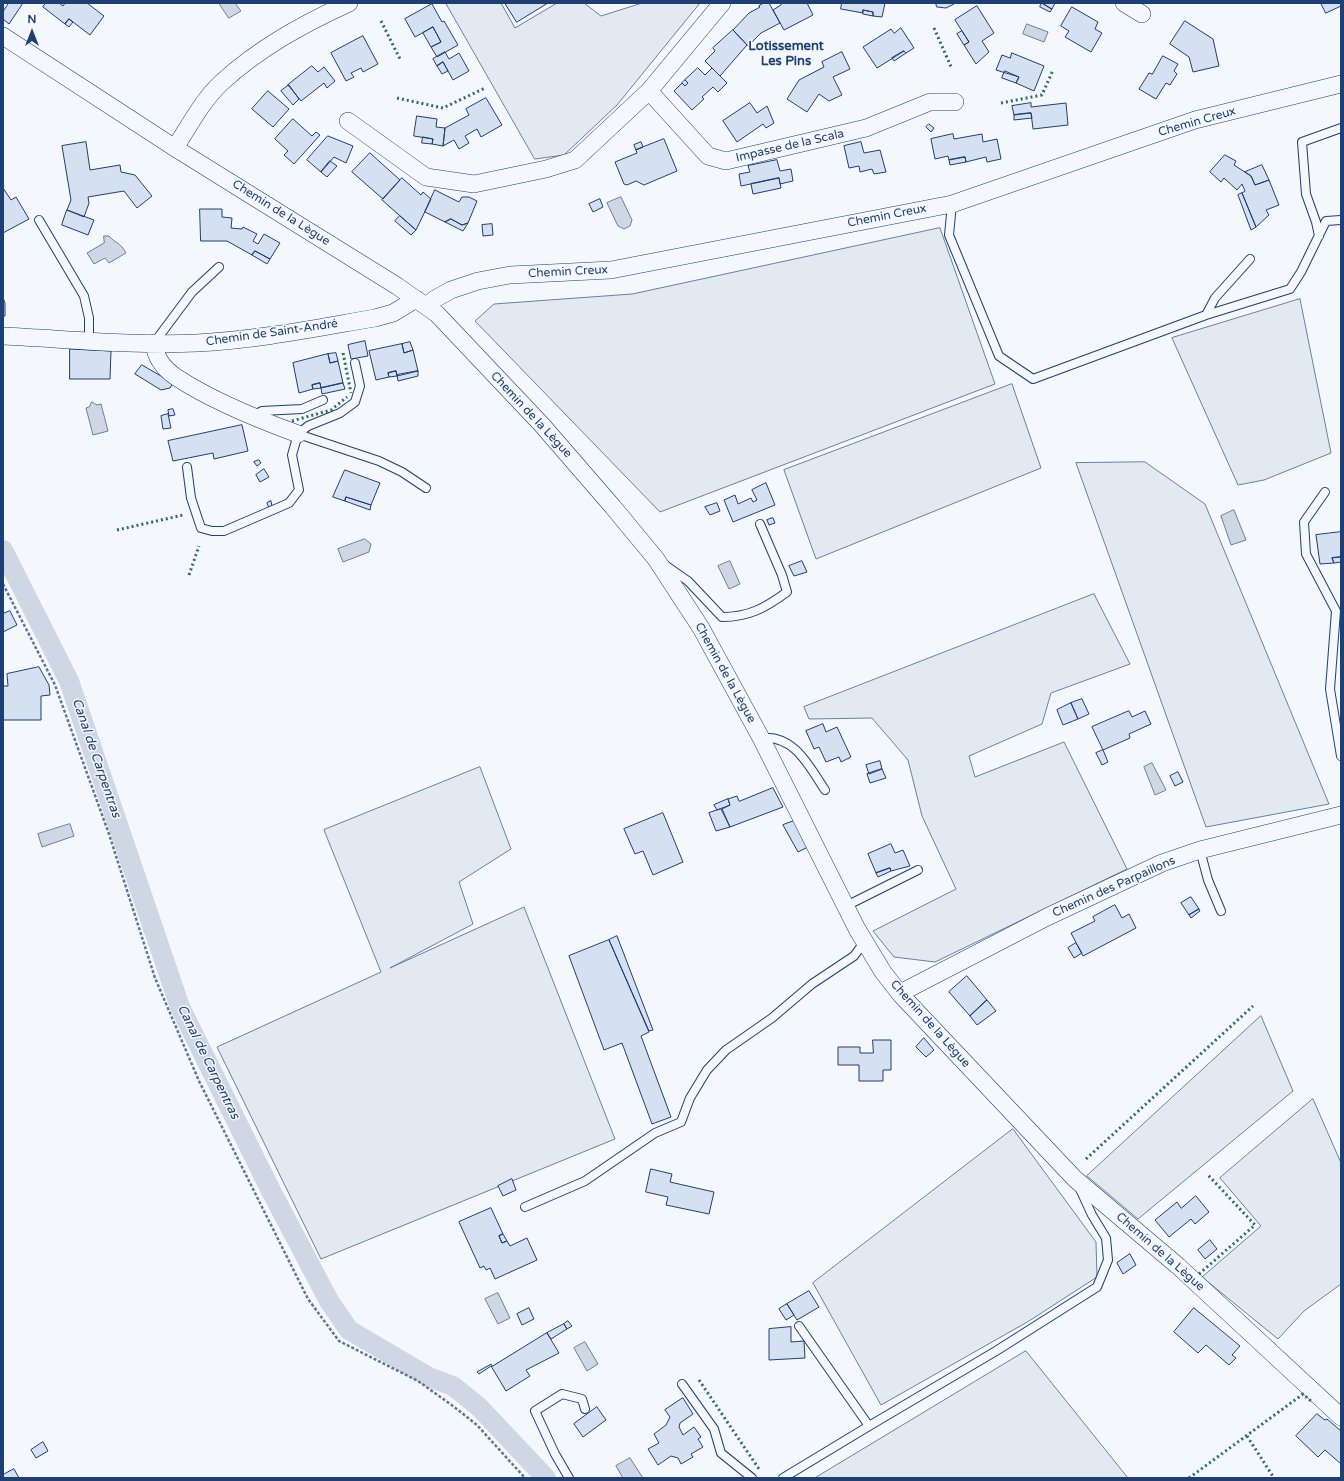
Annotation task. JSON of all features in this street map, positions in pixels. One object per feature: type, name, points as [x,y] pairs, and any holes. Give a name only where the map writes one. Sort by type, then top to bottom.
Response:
[{"type":"street","points":[[176,148],[205,102],[221,84],[242,66],[273,42],[308,22],[350,3]]},
{"type":"street","points":[[348,121],[426,177],[474,184],[546,169],[575,160],[649,91],[722,3]]},
{"type":"street","points":[[1124,3],[1142,14]]},
{"type":"street","name":"Chemin de la Lègue","points":[[3,36],[437,314],[542,425],[613,507],[656,560],[701,628],[761,738],[865,941],[883,972],[901,995],[1075,1179],[1178,1266],[1341,1417]]},
{"type":"street","name":"Chemin Creux","points":[[421,303],[450,290],[510,275],[611,270],[952,204],[1196,120],[1341,84]]},
{"type":"street","name":"Impasse de la Scala","points":[[649,91],[708,156],[726,161],[866,128],[930,102],[955,102]]},
{"type":"street","name":"Chemin de Saint-André","points":[[3,336],[154,343],[196,343],[245,339],[375,318],[421,303]]},
{"type":"street","points":[[154,343],[155,352],[161,363],[175,377],[251,416],[298,434]]},
{"type":"street","name":"Chemin des Parpaillons","points":[[901,995],[908,989],[1047,917],[1162,863],[1200,850],[1341,816]]},
{"type":"lane","points":[[1319,236],[1316,222],[1306,194],[1302,142],[1341,128]]},
{"type":"lane","points":[[952,204],[949,235],[999,356],[1033,379],[1206,315],[1290,289],[1301,272],[1326,221],[1341,220]]},
{"type":"lane","points":[[39,220],[84,296],[89,318],[89,340]]},
{"type":"lane","points":[[1206,315],[1215,298],[1250,259]]},
{"type":"lane","points":[[154,343],[192,292],[219,267]]},
{"type":"lane","points":[[187,467],[191,498],[201,528],[212,531],[224,531],[289,503],[300,490],[292,455],[298,434],[308,426],[340,413],[355,402],[360,386],[355,363]]},
{"type":"lane","points":[[251,416],[262,411],[302,409],[323,400]]},
{"type":"lane","points":[[298,434],[379,461],[402,472],[426,488]]},
{"type":"lane","points":[[1325,492],[1304,522],[1306,554],[1336,611],[1330,690],[1341,756]]},
{"type":"lane","points":[[656,560],[688,581],[722,617],[738,617],[766,608],[787,592],[782,575],[760,524]]},
{"type":"lane","points":[[761,738],[772,736],[786,741],[802,756],[825,790]]},
{"type":"lane","points":[[1200,850],[1208,880],[1222,911]]},
{"type":"lane","points":[[846,906],[918,870]]},
{"type":"lane","points":[[525,1207],[585,1181],[655,1133],[681,1122],[690,1098],[707,1070],[726,1050],[772,1018],[812,984],[854,956],[865,941]]},
{"type":"lane","points":[[782,1478],[996,1351],[1097,1287],[1108,1260],[1106,1238],[1092,1215],[1075,1179]]},
{"type":"lane","points":[[799,1326],[857,1406],[869,1426]]},
{"type":"lane","points":[[682,1384],[714,1429],[721,1453],[752,1478]]},
{"type":"lane","points":[[569,1478],[555,1454],[535,1411],[562,1394],[582,1399],[585,1409]]},
{"type":"path","points":[[3,584],[55,685],[110,834],[155,978],[199,1081],[308,1298],[339,1341],[418,1381],[453,1406],[477,1424],[525,1478]]},
{"type":"shaded area","points":[[219,3],[235,3],[241,11],[229,18]]},
{"type":"shaded area","points":[[446,3],[501,3],[515,28],[557,3],[584,3],[601,16],[642,3],[700,3],[617,105],[564,155],[535,159]]},
{"type":"shaded area","points":[[1027,24],[1048,32],[1044,42],[1023,34]]},
{"type":"shaded area","points":[[621,197],[632,220],[630,226],[624,229],[618,226],[607,203]]},
{"type":"shaded area","points":[[940,228],[995,384],[660,512],[475,321],[494,304],[632,294]]},
{"type":"shaded area","points":[[104,236],[109,236],[122,247],[126,253],[109,263],[105,258],[94,264],[87,253],[104,243]]},
{"type":"shaded area","points":[[1300,299],[1331,453],[1264,480],[1238,485],[1172,338]]},
{"type":"shaded area","points":[[1012,384],[1041,468],[816,559],[784,470]]},
{"type":"shaded area","points":[[92,402],[97,405],[101,404],[108,431],[93,435],[86,408],[89,407]]},
{"type":"shaded area","points":[[1145,462],[1205,504],[1329,804],[1206,827],[1076,463]]},
{"type":"shaded area","points":[[1234,510],[1246,540],[1231,545],[1221,516]]},
{"type":"shaded area","points":[[365,539],[371,544],[369,552],[343,562],[338,549]]},
{"type":"shaded area","points":[[730,561],[740,584],[729,589],[718,566]]},
{"type":"shaded area","points":[[1094,594],[1130,664],[1051,693],[1042,724],[969,756],[975,777],[1064,742],[1127,869],[935,962],[894,957],[873,931],[956,889],[922,816],[908,760],[872,718],[809,719],[804,707]]},
{"type":"shaded area","points":[[1152,763],[1166,790],[1155,795],[1144,767]]},
{"type":"shaded area","points":[[480,767],[511,849],[459,882],[473,924],[390,968],[524,907],[615,1139],[321,1259],[217,1047],[381,972],[324,830]]},
{"type":"shaded area","points":[[70,824],[74,836],[42,847],[38,834]]},
{"type":"shaded area","points":[[1261,1016],[1293,1091],[1138,1219],[1087,1176]]},
{"type":"shaded area","points":[[1313,1099],[1341,1163],[1341,1284],[1304,1311],[1278,1339],[1202,1277],[1261,1226],[1220,1178]]},
{"type":"shaded area","points":[[1013,1129],[1096,1242],[1097,1277],[1029,1321],[881,1405],[813,1283]]},
{"type":"shaded area","points":[[498,1293],[510,1318],[498,1324],[485,1299]]},
{"type":"shaded area","points":[[585,1342],[598,1364],[587,1371],[574,1348]]},
{"type":"shaded area","points":[[1026,1351],[1128,1478],[815,1478]]},
{"type":"shaded area","points":[[630,1458],[643,1478],[623,1478],[616,1466]]},
{"type":"building","points":[[9,3],[23,3],[9,24],[3,19],[3,12]]},
{"type":"building","points":[[46,3],[59,3],[63,6],[65,3],[87,3],[104,16],[90,35],[69,19],[65,24],[43,7]]},
{"type":"building","points":[[505,3],[548,3],[517,22]]},
{"type":"building","points":[[764,3],[769,3],[780,23],[761,33],[748,46],[733,30],[749,13]]},
{"type":"building","points":[[780,3],[807,3],[813,15],[784,30],[773,10],[781,5]]},
{"type":"building","points":[[842,3],[885,3],[882,17],[873,16],[873,12],[863,10],[863,13],[841,9]]},
{"type":"building","points":[[936,3],[954,4],[946,8],[937,7]]},
{"type":"building","points":[[1042,3],[1055,3],[1052,9]]},
{"type":"building","points":[[1042,3],[1052,9],[1050,12],[1040,7]]},
{"type":"building","points":[[1321,3],[1341,3],[1341,6],[1326,13]]},
{"type":"building","points":[[432,4],[458,45],[437,57],[431,47],[441,42],[433,27],[415,37],[405,19]]},
{"type":"building","points":[[977,6],[994,33],[982,41],[989,52],[976,64],[964,45],[969,42],[955,20]]},
{"type":"building","points":[[1072,7],[1098,22],[1095,29],[1102,33],[1091,52],[1065,37],[1069,31],[1061,26]]},
{"type":"building","points":[[863,10],[873,12],[873,16],[863,14]]},
{"type":"building","points":[[69,19],[73,22],[69,27],[65,24]]},
{"type":"building","points":[[1185,21],[1213,39],[1219,66],[1193,72],[1189,57],[1170,44]]},
{"type":"building","points":[[433,27],[441,42],[431,47],[423,33]]},
{"type":"building","points":[[901,28],[914,48],[906,53],[904,51],[877,68],[863,47],[891,29],[894,33]]},
{"type":"building","points":[[733,30],[747,45],[720,76],[705,61],[715,51],[713,48]]},
{"type":"building","points":[[962,31],[969,42],[964,45],[957,34]]},
{"type":"building","points":[[363,36],[378,64],[363,72],[361,68],[351,73],[354,77],[346,81],[331,53]]},
{"type":"building","points":[[904,51],[906,53],[894,61],[892,58]]},
{"type":"building","points":[[445,52],[449,59],[459,53],[469,71],[453,80],[443,62],[437,66],[433,59]]},
{"type":"building","points":[[842,52],[850,69],[833,77],[842,95],[829,101],[819,94],[807,112],[787,99],[799,80],[824,67],[822,62]]},
{"type":"building","points":[[1012,53],[1044,66],[1034,91],[1016,83],[1019,77],[996,70],[1002,55],[1010,58]]},
{"type":"building","points":[[1163,56],[1178,64],[1174,71],[1177,74],[1170,85],[1166,83],[1156,99],[1139,89],[1149,73],[1152,74]]},
{"type":"building","points":[[443,62],[448,71],[442,74],[437,66]]},
{"type":"building","points":[[312,66],[318,72],[324,67],[335,81],[327,88],[324,83],[301,101],[288,85]]},
{"type":"building","points":[[698,68],[705,75],[712,68],[727,83],[718,92],[713,87],[702,97],[704,99],[692,110],[674,91],[682,83],[685,86],[688,83],[685,80]]},
{"type":"building","points":[[1005,71],[1019,77],[1016,83],[1002,78]]},
{"type":"building","points":[[685,80],[688,83],[685,86],[682,83]]},
{"type":"building","points":[[289,85],[299,99],[293,105],[281,91]]},
{"type":"building","points":[[268,91],[289,109],[273,127],[252,109]]},
{"type":"building","points":[[486,98],[502,125],[481,137],[477,129],[465,136],[469,143],[459,149],[454,140],[443,146],[445,128],[469,115],[466,109]]},
{"type":"building","points":[[750,103],[757,113],[767,106],[774,123],[766,128],[763,124],[737,142],[723,121]]},
{"type":"building","points":[[1031,103],[1031,107],[1066,103],[1068,125],[1033,129],[1031,113],[1014,115],[1012,106]]},
{"type":"building","points":[[1031,113],[1032,118],[1014,120],[1014,115]]},
{"type":"building","points":[[417,116],[437,119],[436,127],[445,128],[443,146],[432,144],[433,139],[414,136]]},
{"type":"building","points":[[293,119],[312,136],[316,132],[320,135],[294,164],[284,155],[288,151],[275,139]]},
{"type":"building","points":[[929,124],[934,128],[931,132],[926,127]]},
{"type":"building","points":[[953,134],[954,139],[982,134],[983,142],[997,139],[1001,159],[987,162],[986,157],[966,162],[965,157],[949,160],[948,156],[935,159],[931,139]]},
{"type":"building","points":[[328,136],[353,146],[346,163],[334,157],[321,172],[307,160]]},
{"type":"building","points":[[423,137],[433,139],[432,144],[422,143]]},
{"type":"building","points":[[664,139],[677,171],[644,185],[636,181],[627,185],[624,184],[615,162],[637,153],[636,150]]},
{"type":"building","points":[[86,142],[90,170],[120,165],[121,172],[135,175],[152,196],[137,208],[124,191],[88,197],[89,203],[84,217],[67,210],[71,200],[62,146]]},
{"type":"building","points":[[641,142],[643,147],[636,150],[634,145]]},
{"type":"building","points":[[861,142],[864,153],[880,150],[886,172],[874,174],[872,169],[860,172],[859,166],[849,168],[844,146]]},
{"type":"building","points":[[370,153],[400,180],[383,199],[352,172]]},
{"type":"building","points":[[1225,155],[1236,161],[1234,165],[1251,176],[1255,185],[1269,180],[1279,205],[1266,210],[1269,215],[1256,227],[1242,193],[1245,191],[1242,184],[1237,190],[1224,178],[1221,182],[1210,172]]},
{"type":"building","points":[[965,157],[966,162],[950,165],[949,160]]},
{"type":"building","points":[[777,160],[780,171],[791,169],[793,181],[780,184],[779,178],[741,186],[739,174],[750,172],[748,166]]},
{"type":"building","points":[[330,161],[337,166],[327,177],[321,172]]},
{"type":"building","points":[[1262,165],[1269,180],[1255,185],[1251,176],[1245,172]]},
{"type":"building","points":[[402,178],[421,195],[423,192],[431,199],[416,230],[382,200]]},
{"type":"building","points":[[779,178],[781,188],[753,194],[751,184]]},
{"type":"building","points":[[3,188],[11,200],[16,197],[29,219],[3,233]]},
{"type":"building","points":[[435,190],[459,202],[462,197],[469,197],[477,201],[468,223],[462,225],[451,219],[445,222],[425,212]]},
{"type":"building","points":[[1242,193],[1256,227],[1251,230],[1238,195]]},
{"type":"building","points":[[600,199],[603,207],[593,212],[589,204]]},
{"type":"building","points":[[200,209],[222,209],[222,217],[232,218],[231,228],[242,229],[243,227],[257,234],[253,241],[258,244],[264,234],[280,243],[270,259],[255,251],[252,255],[227,241],[201,241]]},
{"type":"building","points":[[67,210],[94,220],[88,235],[62,225]]},
{"type":"building","points":[[400,216],[416,230],[411,235],[395,221]]},
{"type":"building","points":[[451,219],[462,225],[468,223],[463,231],[445,222]]},
{"type":"building","points":[[492,224],[493,235],[483,236],[482,225]]},
{"type":"building","points":[[255,251],[270,259],[267,264],[252,255]]},
{"type":"building","points":[[3,298],[5,303],[5,316],[3,316]]},
{"type":"building","points":[[365,341],[368,356],[351,359],[348,345]]},
{"type":"building","points":[[410,342],[413,350],[404,353],[402,344]]},
{"type":"building","points":[[402,344],[404,353],[413,350],[418,371],[397,376],[396,371],[388,373],[389,377],[376,380],[369,351]]},
{"type":"building","points":[[70,349],[111,351],[110,379],[70,379]]},
{"type":"building","points":[[336,353],[338,361],[330,363],[328,354]]},
{"type":"building","points":[[328,354],[330,363],[338,361],[343,383],[321,388],[320,383],[312,385],[313,389],[299,393],[293,363]]},
{"type":"building","points":[[142,365],[173,383],[170,388],[161,390],[135,374]]},
{"type":"building","points":[[396,371],[397,376],[389,377],[388,373]]},
{"type":"building","points":[[418,371],[418,376],[398,381],[397,375]]},
{"type":"building","points":[[320,383],[321,388],[313,389],[312,385]]},
{"type":"building","points":[[343,383],[345,389],[322,394],[321,388]]},
{"type":"building","points":[[173,409],[175,415],[169,416],[168,410]]},
{"type":"building","points":[[168,414],[171,428],[163,429],[161,416]]},
{"type":"building","points":[[242,425],[248,451],[214,459],[213,453],[173,461],[168,441]]},
{"type":"building","points":[[259,460],[261,463],[257,466],[254,462]]},
{"type":"building","points":[[264,469],[269,477],[260,482],[256,475]]},
{"type":"building","points":[[345,470],[380,483],[371,505],[346,497],[345,501],[333,497]]},
{"type":"building","points":[[766,483],[775,505],[733,522],[724,500],[735,495],[738,504],[751,498],[753,502],[757,500],[752,490]]},
{"type":"building","points":[[346,497],[371,505],[370,510],[345,501]]},
{"type":"building","points":[[271,501],[272,506],[269,508],[267,503]]},
{"type":"building","points":[[717,503],[720,511],[710,515],[705,507]]},
{"type":"building","points":[[773,518],[775,523],[769,525],[767,520]]},
{"type":"building","points":[[1341,532],[1341,557],[1332,558],[1334,563],[1320,564],[1316,535]]},
{"type":"building","points":[[1341,557],[1341,562],[1334,563],[1332,558]]},
{"type":"building","points":[[802,561],[807,572],[794,576],[789,566]]},
{"type":"building","points":[[10,611],[17,625],[3,632],[3,614]]},
{"type":"building","points":[[39,667],[49,685],[50,695],[41,696],[41,720],[3,720],[3,686],[8,686],[7,674]]},
{"type":"building","points":[[1082,699],[1089,714],[1078,719],[1071,703]]},
{"type":"building","points":[[1071,703],[1078,719],[1063,725],[1057,710]]},
{"type":"building","points":[[1129,711],[1132,717],[1145,711],[1151,724],[1129,734],[1130,738],[1103,750],[1092,727]]},
{"type":"building","points":[[823,724],[826,732],[837,727],[851,757],[841,762],[839,757],[826,762],[819,747],[814,749],[806,731]]},
{"type":"building","points":[[1103,750],[1108,762],[1102,765],[1096,753]]},
{"type":"building","points":[[880,761],[882,769],[869,774],[866,765]]},
{"type":"building","points":[[882,769],[886,778],[870,783],[867,774]]},
{"type":"building","points":[[1178,772],[1183,782],[1175,786],[1170,776]]},
{"type":"building","points":[[773,788],[783,807],[730,827],[722,809],[730,805],[728,799],[737,796],[739,801]]},
{"type":"building","points":[[728,799],[730,805],[717,810],[714,805]]},
{"type":"building","points":[[721,809],[730,827],[716,831],[709,813]]},
{"type":"building","points":[[663,813],[683,862],[653,875],[643,851],[635,854],[624,829]]},
{"type":"building","points":[[794,821],[808,847],[798,852],[783,825]]},
{"type":"building","points":[[891,844],[895,853],[903,850],[910,866],[891,871],[890,868],[876,873],[868,854]]},
{"type":"building","points":[[890,868],[891,871],[878,877],[876,873]]},
{"type":"building","points":[[1191,897],[1199,909],[1189,915],[1181,903]]},
{"type":"building","points":[[1115,905],[1122,918],[1129,914],[1136,928],[1083,956],[1071,933],[1095,921],[1093,917]]},
{"type":"building","points":[[1199,909],[1200,911],[1191,918],[1189,915]]},
{"type":"building","points":[[617,936],[653,1030],[649,1031],[609,940]]},
{"type":"building","points":[[609,940],[649,1032],[641,1036],[671,1117],[652,1124],[622,1043],[604,1050],[569,956]]},
{"type":"building","points":[[1076,943],[1082,953],[1074,958],[1068,948]]},
{"type":"building","points":[[967,976],[987,1000],[970,1016],[949,992]]},
{"type":"building","points":[[987,1000],[996,1011],[977,1025],[970,1016]]},
{"type":"building","points":[[924,1038],[934,1050],[926,1057],[916,1047]]},
{"type":"building","points":[[873,1040],[891,1040],[891,1070],[883,1070],[883,1081],[859,1081],[859,1065],[838,1065],[838,1047],[860,1047],[860,1053],[873,1053]]},
{"type":"building","points":[[651,1169],[672,1174],[670,1182],[714,1192],[709,1214],[666,1205],[668,1197],[646,1192]]},
{"type":"building","points":[[512,1179],[516,1190],[503,1196],[498,1186]]},
{"type":"building","points":[[1196,1196],[1209,1212],[1195,1224],[1191,1219],[1169,1237],[1155,1220],[1177,1202],[1181,1208]]},
{"type":"building","points":[[491,1208],[503,1234],[499,1236],[502,1243],[507,1241],[510,1246],[527,1238],[537,1260],[495,1279],[490,1268],[486,1270],[484,1266],[480,1268],[459,1222]]},
{"type":"building","points":[[503,1234],[507,1241],[502,1243],[499,1236]]},
{"type":"building","points":[[1210,1240],[1217,1249],[1205,1259],[1198,1250]]},
{"type":"building","points":[[1130,1254],[1136,1265],[1123,1274],[1117,1263]]},
{"type":"building","points":[[809,1291],[819,1307],[797,1320],[787,1304]]},
{"type":"building","points":[[787,1304],[794,1315],[786,1320],[779,1309]]},
{"type":"building","points":[[529,1308],[534,1319],[522,1325],[517,1314]]},
{"type":"building","points":[[1194,1308],[1240,1346],[1232,1355],[1236,1358],[1229,1365],[1206,1345],[1198,1353],[1174,1332]]},
{"type":"building","points":[[568,1321],[572,1326],[567,1329],[564,1324]]},
{"type":"building","points":[[564,1324],[567,1329],[551,1339],[547,1333]]},
{"type":"building","points":[[791,1327],[791,1342],[804,1341],[805,1358],[769,1360],[769,1329]]},
{"type":"building","points":[[547,1333],[559,1353],[526,1370],[530,1376],[506,1391],[491,1366],[479,1374],[477,1372],[491,1364],[492,1366]]},
{"type":"building","points":[[683,1398],[693,1414],[680,1423],[679,1427],[683,1435],[694,1427],[701,1437],[698,1439],[703,1447],[691,1454],[693,1457],[681,1464],[678,1458],[671,1456],[658,1465],[648,1449],[659,1443],[654,1434],[666,1425],[670,1417],[665,1410]]},
{"type":"building","points":[[597,1407],[606,1420],[583,1437],[574,1424]]},
{"type":"building","points":[[1317,1414],[1325,1420],[1327,1419],[1341,1431],[1341,1464],[1325,1450],[1318,1457],[1296,1436]]},
{"type":"building","points":[[43,1442],[48,1451],[36,1458],[31,1450]]},
{"type":"building","points":[[14,1469],[19,1478],[3,1478],[3,1475]]},
{"type":"waterway","name":"Canal de Carpentras","points":[[3,550],[69,681],[180,1007],[269,1187],[329,1301],[349,1330],[429,1377],[453,1386],[479,1407],[546,1478]]},
{"type":"hedge","points":[[381,21],[400,59]]},
{"type":"hedge","points":[[934,28],[952,69]]},
{"type":"hedge","points":[[1001,103],[1042,95],[1053,70]]},
{"type":"hedge","points":[[397,98],[443,108],[485,88]]},
{"type":"hedge","points":[[343,353],[351,393]]},
{"type":"hedge","points":[[292,421],[331,410],[347,397]]},
{"type":"hedge","points":[[117,530],[183,515]]},
{"type":"hedge","points":[[189,575],[199,546]]},
{"type":"hedge","points":[[1086,1159],[1253,1006]]},
{"type":"hedge","points":[[1199,1274],[1255,1225],[1208,1175]]},
{"type":"hedge","points":[[699,1380],[759,1469]]},
{"type":"hedge","points":[[1189,1478],[1303,1394],[1312,1402]]},
{"type":"hedge","points":[[1247,1436],[1274,1478]]},
{"type":"district","name":"Lotissement Les Pins","points":[[786,54]]}]
